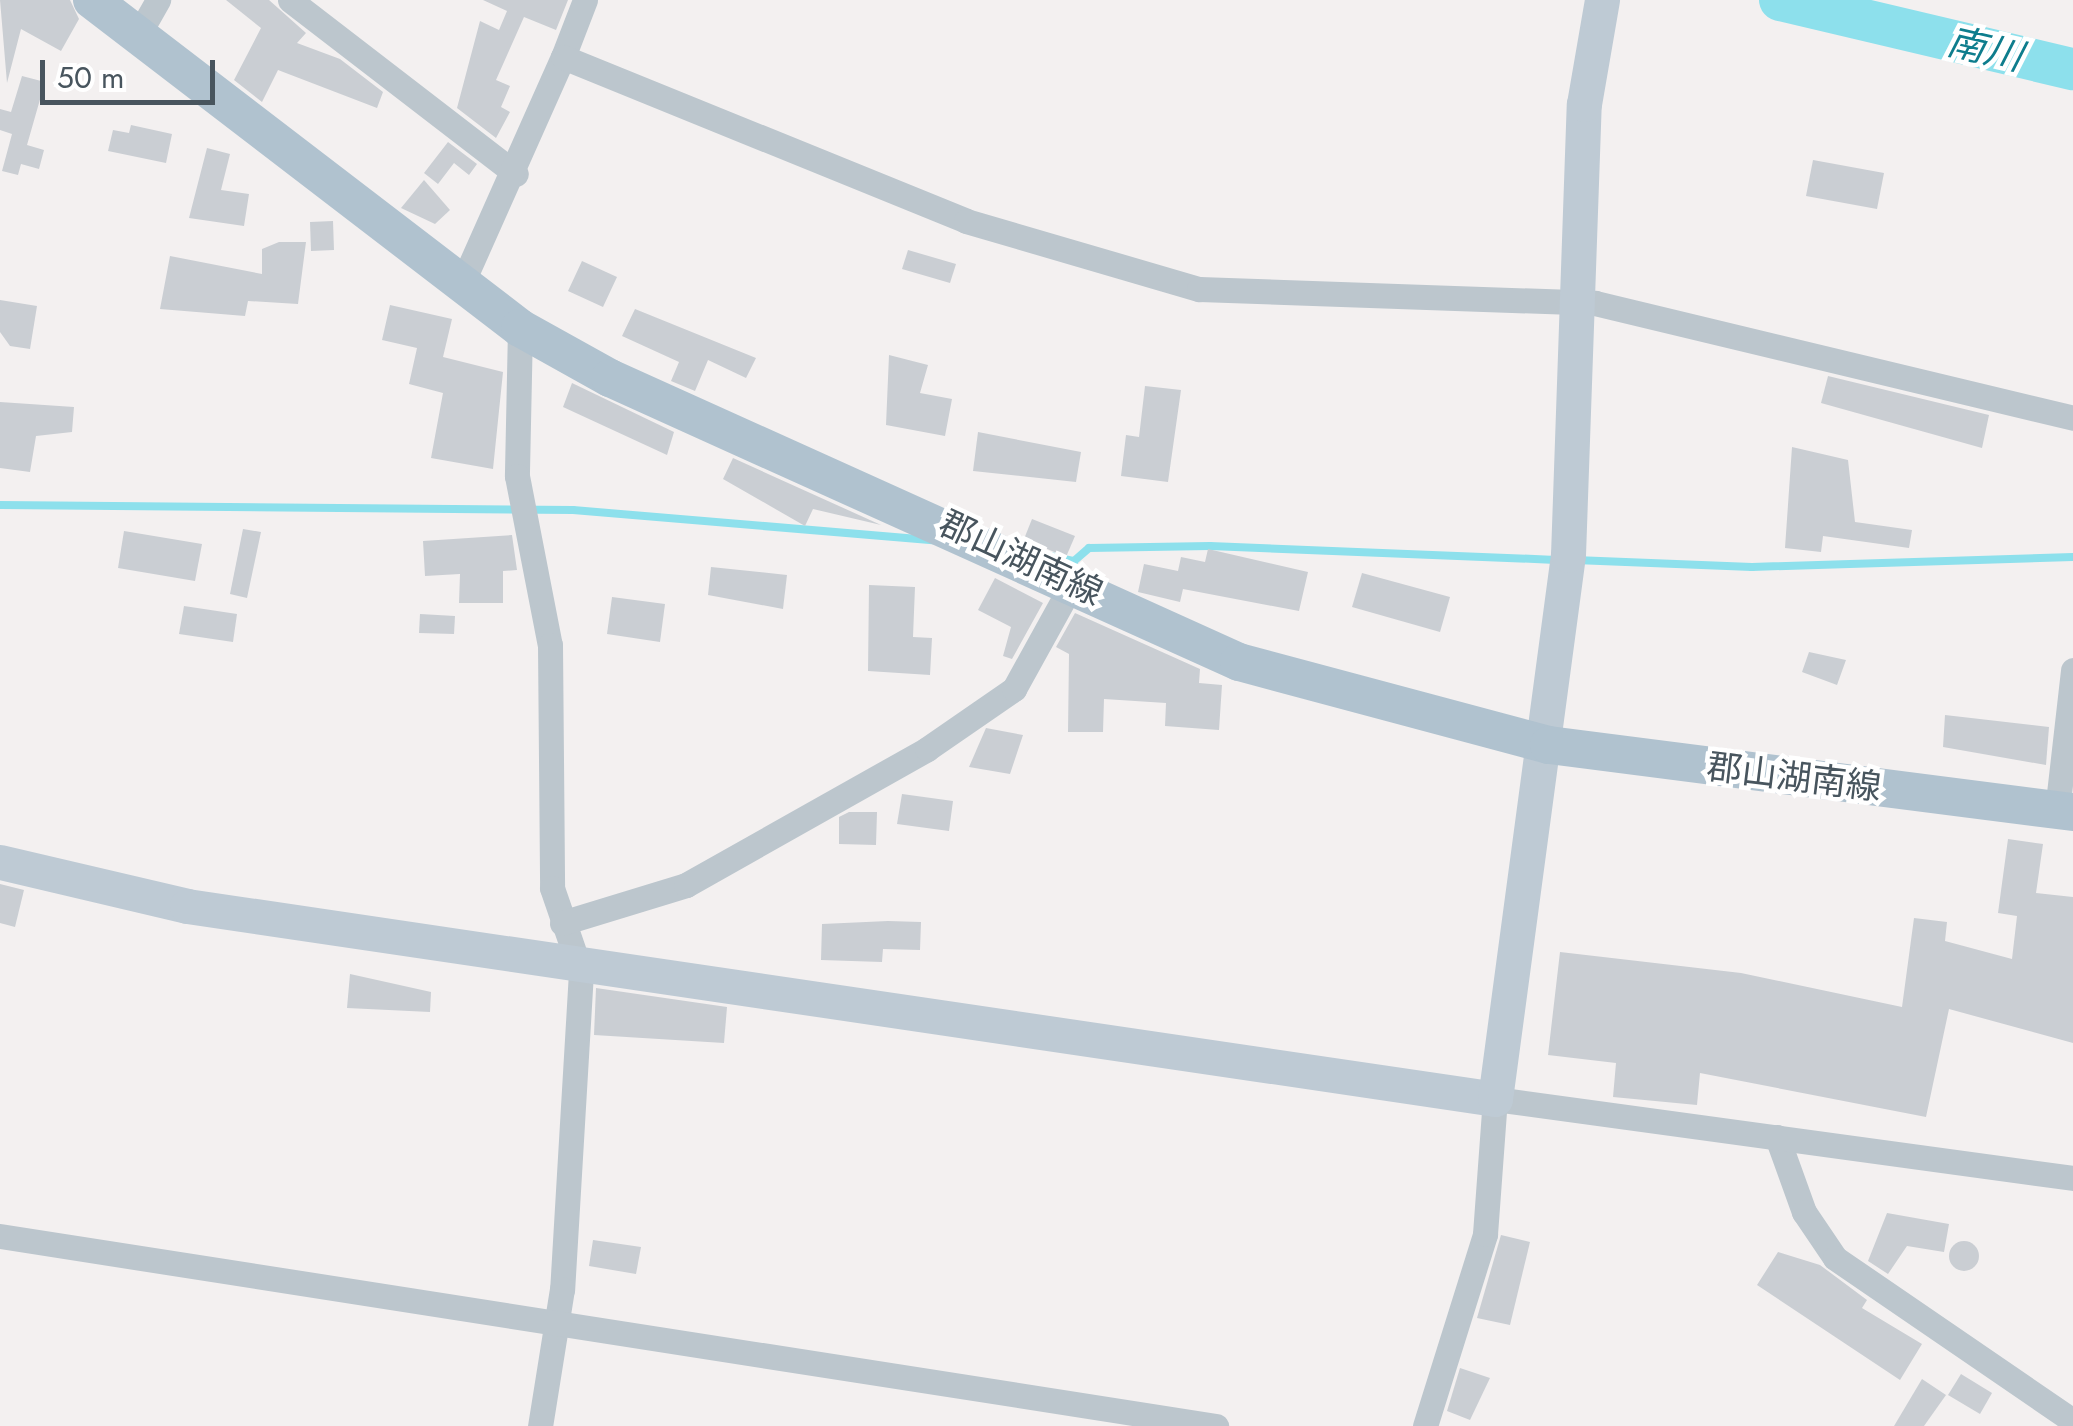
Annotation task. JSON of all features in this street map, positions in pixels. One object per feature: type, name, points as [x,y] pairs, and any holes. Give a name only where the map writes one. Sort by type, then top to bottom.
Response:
[{"type":"main road","name":"郡山湖南線","points":[[92,0],[460,288],[520,328],[610,378],[1073,582],[1239,662],[1549,745],[2065,812]]},
{"type":"street","points":[[137,37],[158,0]]},
{"type":"street","points":[[290,0],[516,174]]},
{"type":"street","points":[[460,288],[516,174],[585,0]]},
{"type":"street","points":[[1424,1426],[1485,1234],[1495,1099],[1549,745],[1568,556],[1584,104],[1602,0]]},
{"type":"street","points":[[564,56],[966,221],[1199,289],[1577,302],[2073,418]]},
{"type":"street","points":[[520,328],[517,476],[550,645],[550,870],[562,923],[578,958],[556,1321],[540,1426]]},
{"type":"street","points":[[562,923],[686,885],[927,749],[1014,688],[1073,582]]},
{"type":"street","points":[[2065,812],[2073,670]]},
{"type":"street","points":[[0,862],[186,906],[578,958],[1495,1099],[2073,1178]]},
{"type":"street","points":[[1778,1137],[1804,1212],[1835,1258],[2073,1421]]},
{"type":"street","points":[[0,1236],[1216,1426]]},
{"type":"building","points":[[0,0],[70,0],[79,19],[61,51],[21,29],[7,83]]},
{"type":"building","points":[[226,0],[269,0],[306,33],[297,43],[340,59],[383,92],[377,108],[278,70],[262,102],[234,80],[261,28]]},
{"type":"building","points":[[483,0],[568,0],[556,30],[524,17],[496,80],[510,86],[501,107],[510,112],[496,138],[457,108],[480,21],[499,30],[507,11]]},
{"type":"building","points":[[22,76],[45,82],[27,145],[44,150],[39,169],[21,164],[18,175],[2,171],[12,134],[0,130],[0,109],[11,112]]},
{"type":"building","points":[[131,125],[172,134],[166,163],[108,151],[113,130],[129,133]]},
{"type":"building","points":[[448,142],[477,164],[469,175],[454,163],[438,184],[424,173]]},
{"type":"building","points":[[207,148],[230,154],[221,190],[249,194],[244,226],[189,218]]},
{"type":"building","points":[[1813,160],[1884,173],[1877,209],[1806,196]]},
{"type":"building","points":[[424,180],[450,210],[435,224],[401,208]]},
{"type":"building","points":[[333,221],[334,250],[311,251],[310,222]]},
{"type":"building","points":[[279,242],[306,242],[298,304],[248,301],[245,316],[160,309],[170,256],[262,274],[262,249]]},
{"type":"building","points":[[908,250],[956,264],[950,283],[902,269]]},
{"type":"building","points":[[582,261],[617,277],[603,307],[568,291]]},
{"type":"building","points":[[0,300],[37,306],[30,349],[10,346],[0,332]]},
{"type":"building","points":[[390,305],[452,319],[443,357],[503,372],[493,469],[431,458],[443,393],[409,384],[417,348],[382,340]]},
{"type":"building","points":[[635,309],[756,358],[746,378],[708,360],[695,391],[671,381],[679,362],[622,336]]},
{"type":"building","points":[[889,355],[928,365],[920,393],[952,399],[945,436],[886,425]]},
{"type":"building","points":[[1828,376],[1989,415],[1982,448],[1821,403]]},
{"type":"building","points":[[572,383],[674,432],[667,455],[563,407]]},
{"type":"building","points":[[1145,386],[1181,390],[1168,482],[1121,476],[1126,435],[1139,437]]},
{"type":"building","points":[[0,402],[74,407],[72,432],[36,436],[30,472],[0,468]]},
{"type":"building","points":[[978,432],[1081,452],[1076,482],[973,471]]},
{"type":"building","points":[[1792,447],[1848,460],[1855,522],[1912,530],[1909,548],[1823,536],[1821,552],[1785,548]]},
{"type":"building","points":[[733,458],[881,525],[813,509],[805,526],[723,479]]},
{"type":"building","points":[[1032,519],[1075,536],[1066,557],[1024,539]]},
{"type":"building","points":[[243,529],[261,532],[247,598],[230,594]]},
{"type":"building","points":[[124,531],[202,544],[195,581],[118,568]]},
{"type":"building","points":[[512,535],[517,570],[503,571],[503,603],[459,603],[460,574],[425,576],[423,541]]},
{"type":"building","points":[[1208,549],[1308,572],[1299,611],[1183,589],[1180,602],[1138,592],[1144,564],[1178,571],[1181,557],[1205,562]]},
{"type":"building","points":[[711,567],[787,575],[783,609],[708,595]]},
{"type":"building","points":[[1362,573],[1450,597],[1440,632],[1352,607]]},
{"type":"building","points":[[995,578],[1043,603],[1012,659],[1003,656],[1011,627],[978,610]]},
{"type":"building","points":[[869,585],[915,587],[913,637],[932,638],[930,675],[868,671]]},
{"type":"building","points":[[612,597],[665,604],[660,642],[607,634]]},
{"type":"building","points":[[184,606],[237,614],[233,642],[179,634]]},
{"type":"building","points":[[1075,613],[1200,669],[1199,683],[1222,685],[1219,730],[1165,726],[1166,703],[1104,699],[1103,732],[1068,732],[1069,654],[1056,647]]},
{"type":"building","points":[[420,614],[455,616],[454,634],[419,633]]},
{"type":"building","points":[[1809,652],[1846,660],[1837,685],[1802,672]]},
{"type":"building","points":[[1945,715],[2049,727],[2046,765],[1943,747]]},
{"type":"building","points":[[986,728],[1023,735],[1010,774],[969,767]]},
{"type":"building","points":[[902,794],[953,801],[949,831],[897,824]]},
{"type":"building","points":[[849,812],[877,812],[876,845],[839,844],[839,817]]},
{"type":"building","points":[[2008,839],[2043,844],[2036,893],[2073,897],[2073,1043],[1949,1009],[1926,1117],[1700,1073],[1697,1105],[1613,1097],[1616,1063],[1548,1055],[1560,952],[1741,973],[1902,1007],[1914,918],[1947,922],[1945,941],[2012,959],[2017,916],[1998,913]]},
{"type":"building","points":[[0,884],[24,890],[15,927],[0,923]]},
{"type":"building","points":[[921,922],[920,950],[883,949],[882,962],[821,960],[822,924]]},
{"type":"building","points":[[350,974],[431,992],[430,1012],[347,1008]]},
{"type":"building","points":[[596,988],[727,1007],[724,1043],[594,1035]]},
{"type":"building","points":[[1887,1213],[1949,1224],[1944,1252],[1907,1246],[1888,1274],[1868,1261]]},
{"type":"building","points":[[1501,1235],[1530,1242],[1510,1325],[1477,1318]]},
{"type":"building","points":[[593,1240],[641,1247],[636,1274],[589,1266]]},
{"type":"building","points":[[1964,1241],[1975,1245],[1979,1256],[1975,1267],[1964,1271],[1953,1267],[1949,1256],[1953,1245]]},
{"type":"building","points":[[1778,1252],[1820,1265],[1867,1300],[1862,1308],[1922,1344],[1900,1380],[1757,1285]]},
{"type":"building","points":[[1460,1368],[1490,1378],[1470,1420],[1447,1411]]},
{"type":"building","points":[[1961,1374],[1992,1393],[1980,1414],[1948,1395]]},
{"type":"building","points":[[1922,1379],[1946,1395],[1924,1426],[1894,1426]]},
{"type":"waterway","name":"南川","points":[[1780,0],[2073,69]]},
{"type":"waterway","points":[[0,505],[573,510],[933,540]]},
{"type":"waterway","points":[[1041,554],[1074,561],[1089,548],[1210,546],[1556,560]]},
{"type":"waterway","points":[[1575,560],[1752,567],[2073,557]]}]
